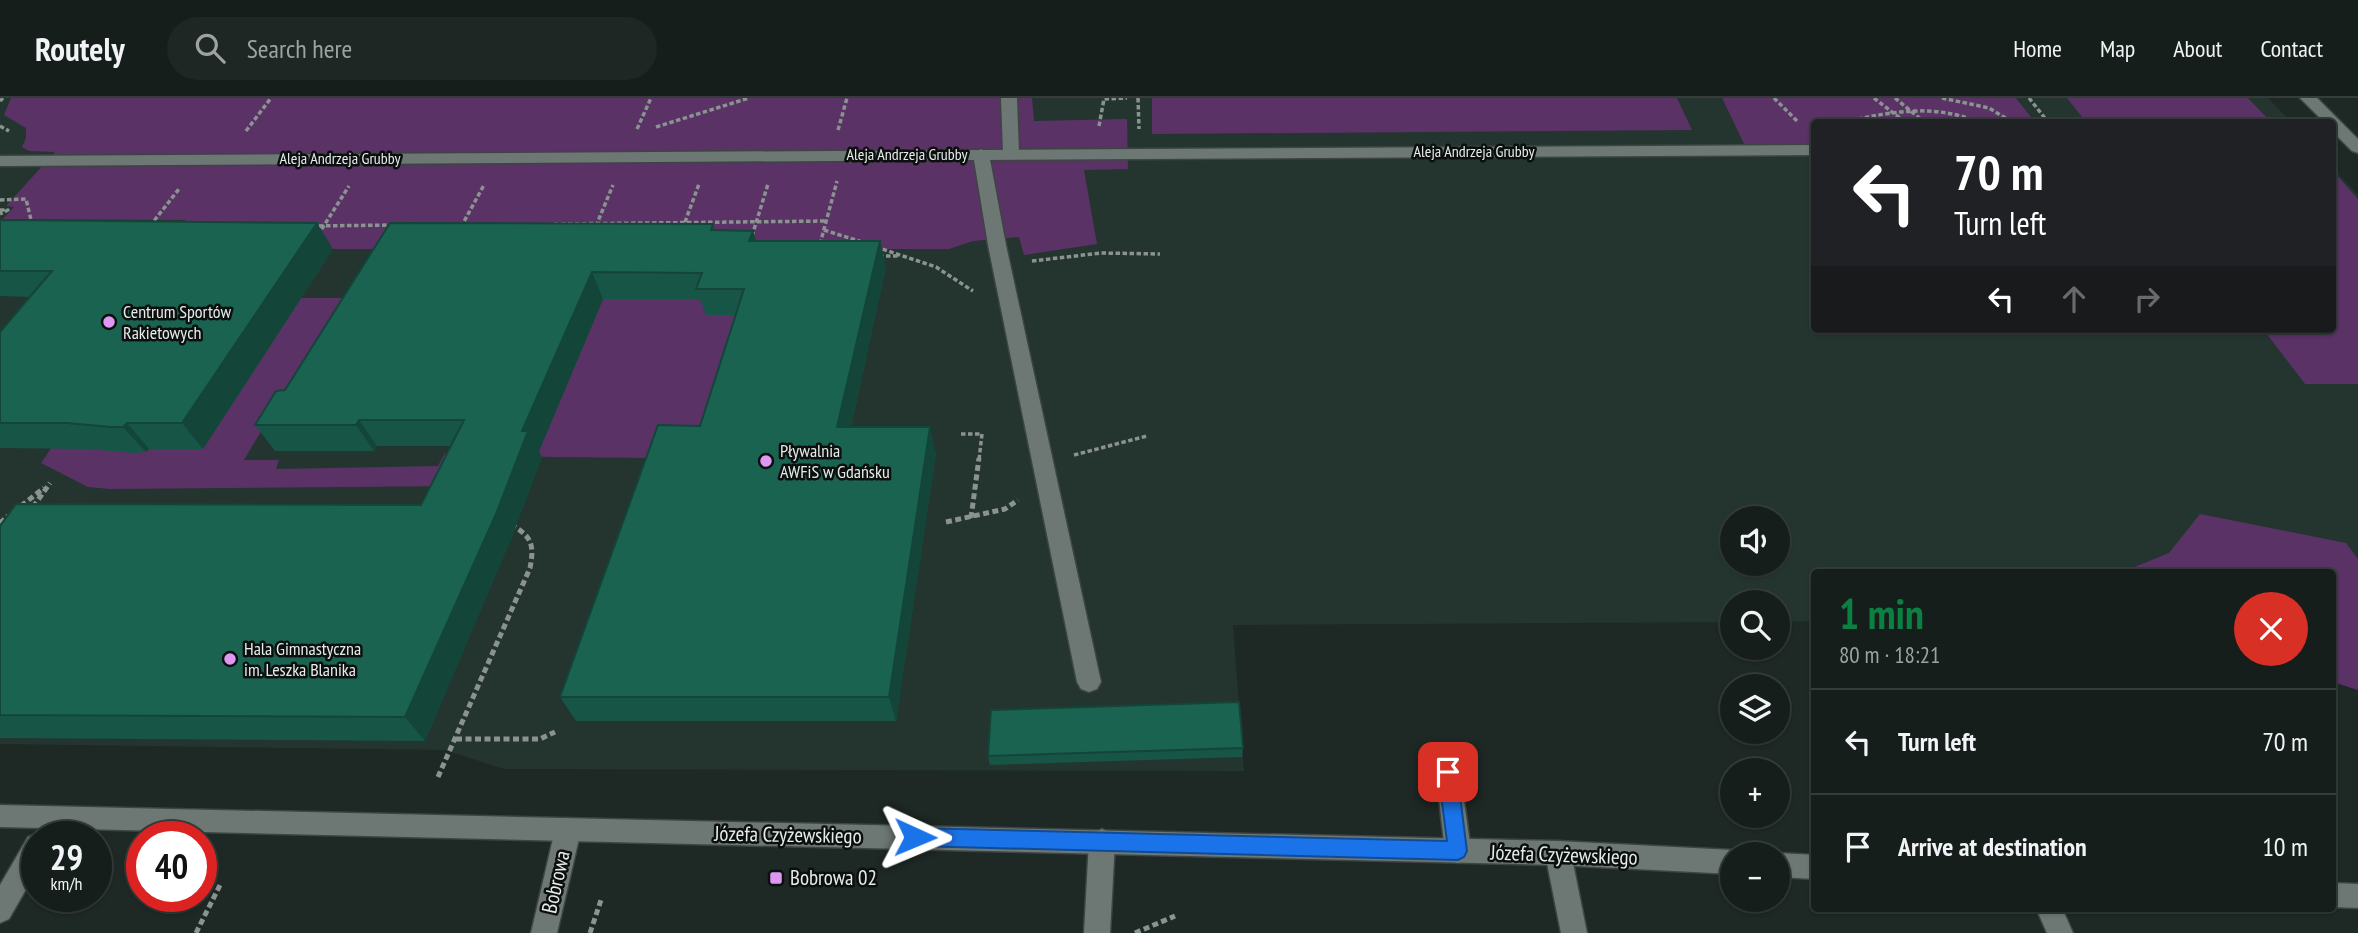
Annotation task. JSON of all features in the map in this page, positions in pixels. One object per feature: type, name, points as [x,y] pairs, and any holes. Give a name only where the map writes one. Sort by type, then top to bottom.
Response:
[{"type":"street","points":[[1009,98],[1011,153]]},
{"type":"street","points":[[2308,98],[2328,119]]},
{"type":"street","points":[[2336,127],[2358,148]]},
{"type":"street","name":"Aleja Andrzeja Grubby","points":[[0,161],[1811,150]]},
{"type":"street","points":[[981,154],[1001,265],[1089,682]]},
{"type":"street","points":[[1448,772],[1458,851]]},
{"type":"street","name":"Józefa Czyżewskiego","points":[[0,816],[24,821]]},
{"type":"street","name":"Józefa Czyżewskiego","points":[[112,826],[568,830],[1102,841],[1558,853],[1720,861]]},
{"type":"street","name":"Bobrowa","points":[[544,933],[568,830]]},
{"type":"street","points":[[1097,933],[1102,841]]},
{"type":"street","points":[[1558,853],[1574,933]]},
{"type":"street","points":[[1790,866],[1811,867]]},
{"type":"street","points":[[0,910],[21,873]]},
{"type":"street","points":[[2336,895],[2358,896]]},
{"type":"street","points":[[2051,912],[2060,933]]},
{"type":"path","points":[[635,135],[692,114],[749,98]]},
{"type":"path","points":[[1102,119],[1104,99],[1127,98]]},
{"type":"path","points":[[1774,98],[1802,125]]},
{"type":"path","points":[[1874,98],[1901,119]]},
{"type":"path","points":[[1895,98],[1920,119]]},
{"type":"path","points":[[1941,98],[2002,114],[2008,119]]},
{"type":"path","points":[[2029,98],[2046,119]]},
{"type":"path","points":[[1956,111],[1964,104]]},
{"type":"path","points":[[1858,119],[1906,109],[1956,111],[1972,119]]},
{"type":"path","points":[[749,247],[777,155]]},
{"type":"path","points":[[817,257],[844,155]]},
{"type":"path","points":[[681,234],[710,156]]},
{"type":"path","points":[[457,235],[499,157]]},
{"type":"path","points":[[312,244],[368,158]]},
{"type":"path","points":[[163,227],[149,227],[202,159]]},
{"type":"path","points":[[592,235],[617,176]]},
{"type":"path","points":[[0,200],[26,199],[32,228],[22,228]]},
{"type":"path","points":[[543,224],[826,221]]},
{"type":"path","points":[[449,225],[476,224]]},
{"type":"path","points":[[311,226],[407,225]]},
{"type":"path","points":[[824,230],[936,267],[980,298]]},
{"type":"path","points":[[1001,265],[1101,253],[1160,254]]},
{"type":"path","points":[[878,256],[903,256]]},
{"type":"path","points":[[961,434],[982,434],[971,518]]},
{"type":"path","points":[[946,522],[1006,509],[1021,498],[1029,484],[1025,467],[1147,436]]},
{"type":"path","points":[[20,507],[50,483],[29,513]]},
{"type":"path","points":[[0,523],[10,515]]},
{"type":"path","points":[[438,777],[530,568],[535,547],[528,533],[513,525],[502,525]]},
{"type":"path","points":[[456,738],[540,739],[555,732]]},
{"type":"path","points":[[196,933],[220,886]]},
{"type":"path","points":[[590,933],[602,897]]},
{"type":"path","points":[[1135,933],[1175,916]]},
{"type":"shaded area","points":[[0,98],[1722,98],[1744,144],[1811,144],[1811,333],[2336,333],[2336,171],[2358,195],[2358,690],[2336,683],[2336,569],[1811,569],[1811,621],[1790,622],[1790,590],[1720,590],[1720,622],[1233,625],[1244,771],[504,769],[445,750],[0,744]]},
{"type":"shaded area","points":[[11,98],[1032,98],[1034,121],[1127,119],[1128,169],[1084,170],[1097,244],[1024,255],[1019,237],[973,241],[949,249],[165,249],[186,220],[3,219],[14,207],[6,206],[55,152],[29,151],[22,147],[26,128],[4,115]]},
{"type":"shaded area","points":[[1152,98],[1677,98],[1692,130],[1152,134]]},
{"type":"shaded area","points":[[1722,98],[2016,98],[2033,119],[1811,119],[1811,144],[1744,144]]},
{"type":"shaded area","points":[[2016,98],[2268,98],[2288,119],[2033,119]]},
{"type":"shaded area","points":[[2067,98],[2248,98],[2268,119],[2084,119]]},
{"type":"shaded area","points":[[2336,174],[2358,199],[2358,384],[2305,384],[2266,333],[2336,333]]},
{"type":"shaded area","points":[[301,298],[375,298],[340,358],[304,359],[244,460],[279,460],[276,469],[438,466],[445,453],[541,446],[603,299],[711,299],[752,315],[710,452],[653,458],[474,456],[460,486],[110,489],[88,487],[41,463],[52,447],[204,447]]},
{"type":"shaded area","points":[[2200,514],[2346,543],[2358,559],[2358,690],[2336,683],[2336,569],[2040,569],[2039,567],[2132,568],[2169,553]]},
{"type":"building","points":[[0,220],[317,223],[182,423],[127,423],[123,427],[111,427],[67,423],[0,423],[0,332],[52,271],[0,271]]},
{"type":"building","points":[[390,223],[713,224],[711,230],[753,231],[749,241],[880,241],[837,427],[930,427],[889,697],[560,697],[658,425],[700,426],[744,289],[696,289],[702,273],[592,272],[522,431],[528,431],[496,514],[405,717],[0,715],[0,526],[16,504],[421,505],[464,420],[359,420],[356,425],[255,425],[276,391],[285,390]]},
{"type":"building","points":[[1239,702],[1243,748],[988,756],[991,710]]},
{"type":"place","name":"Centrum Sportów Rakietowych","points":[[109,322]]},
{"type":"place","name":"Pływalnia AWFiS w Gdańsku","points":[[766,461]]},
{"type":"place","name":"Hala Gimnastyczna im. Leszka Blanika","points":[[230,659]]},
{"type":"place","name":"Bobrowa 02","points":[[776,878]]},
{"type":"route","points":[[915,837],[1458,851],[1448,772]]}]
